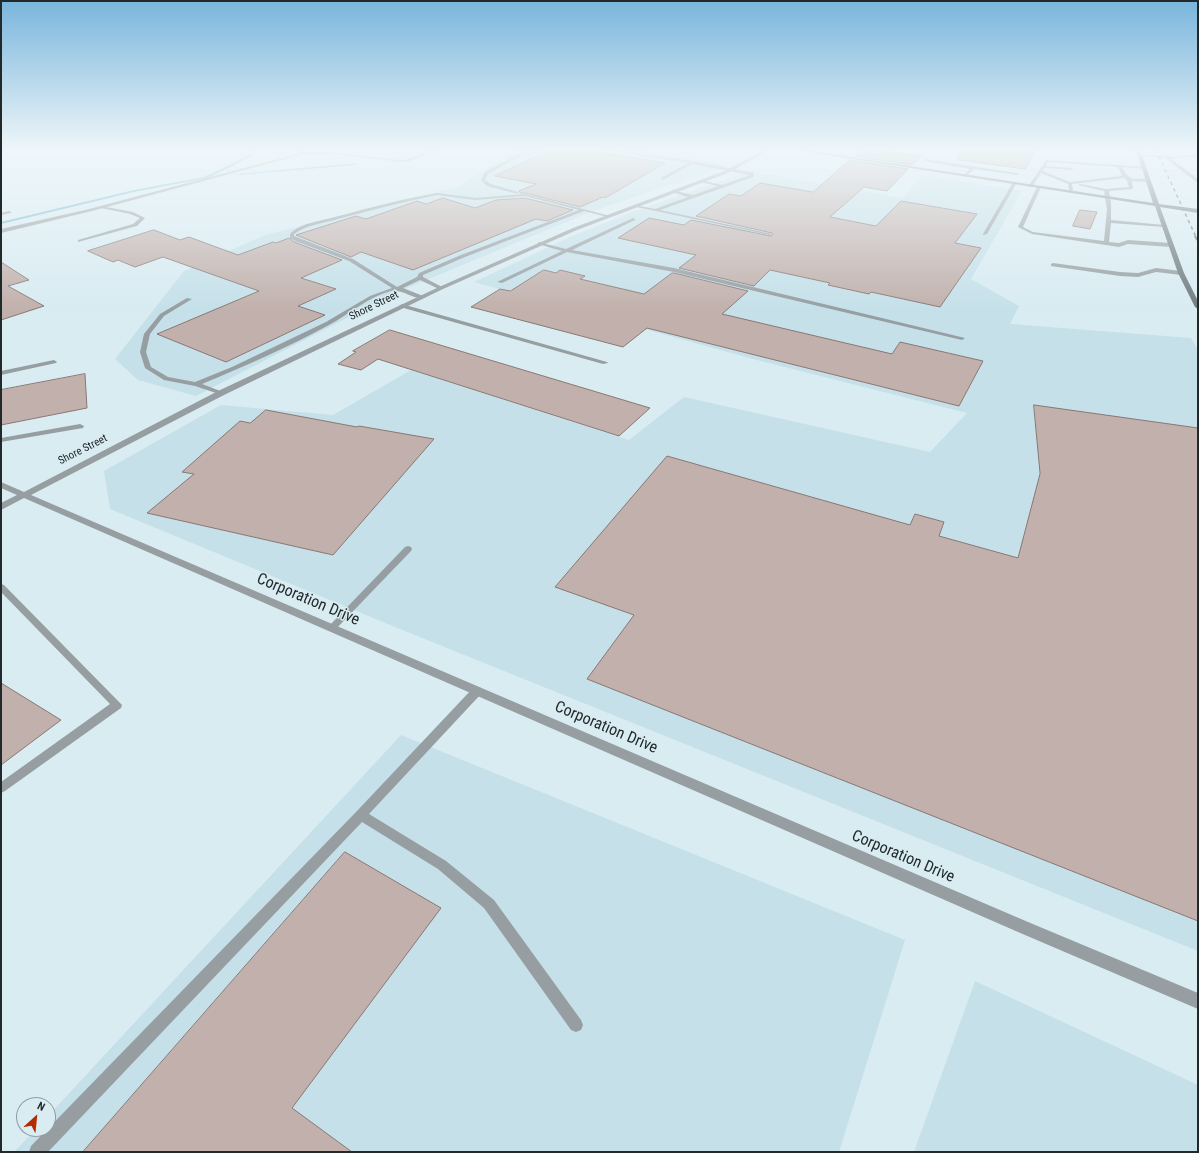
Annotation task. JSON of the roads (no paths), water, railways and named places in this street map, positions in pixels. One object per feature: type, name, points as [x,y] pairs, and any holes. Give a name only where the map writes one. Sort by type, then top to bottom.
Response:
[{"type":"street","points":[[1,231],[115,204]]},
{"type":"street","name":"Shore Street","points":[[1,507],[221,393],[402,306],[540,243],[640,204]]},
{"type":"street","points":[[1198,210],[1156,204],[1181,272],[1198,307]]},
{"type":"street","name":"Corporation Drive","points":[[1,485],[1198,1002]]},
{"type":"lane","points":[[388,204],[297,230],[292,234],[292,237],[351,260],[397,289],[421,297]]},
{"type":"lane","points":[[560,204],[608,216]]},
{"type":"lane","points":[[656,210],[674,204]]},
{"type":"lane","points":[[985,234],[1003,204]]},
{"type":"lane","points":[[1031,204],[1020,227],[1032,233],[1119,245],[1128,242],[1171,245]]},
{"type":"lane","points":[[1106,243],[1109,221],[1109,204]]},
{"type":"lane","points":[[634,206],[770,234]]},
{"type":"lane","points":[[80,241],[135,225],[143,218],[121,210],[103,207]]},
{"type":"lane","points":[[196,384],[234,368],[328,323],[339,315],[383,292],[397,289],[420,278],[421,274],[463,256],[584,210]]},
{"type":"lane","points":[[1,214],[9,212]]},
{"type":"lane","points":[[500,282],[633,219]]},
{"type":"lane","points":[[1109,221],[1164,226]]},
{"type":"lane","points":[[540,243],[567,251],[674,270],[962,338]]},
{"type":"lane","points":[[1053,265],[1138,275],[1156,270],[1181,272]]},
{"type":"lane","points":[[420,278],[441,288]]},
{"type":"lane","points":[[189,299],[162,315],[147,334],[143,352],[148,368],[166,379],[196,384],[221,393]]},
{"type":"lane","points":[[402,306],[605,363]]},
{"type":"lane","points":[[1,373],[54,362]]},
{"type":"lane","points":[[1,440],[80,426]]},
{"type":"lane","points":[[332,628],[408,549]]},
{"type":"lane","points":[[1,587],[117,705],[1,788]]},
{"type":"lane","points":[[37,1152],[361,815],[477,691]]},
{"type":"lane","points":[[361,815],[442,865],[489,904],[576,1025]]},
{"type":"waterway","points":[[1,223],[81,204]]},
{"type":"railway","points":[[1181,204],[1196,237]]},
{"type":"railway","points":[[1195,236],[1198,242]]}]
